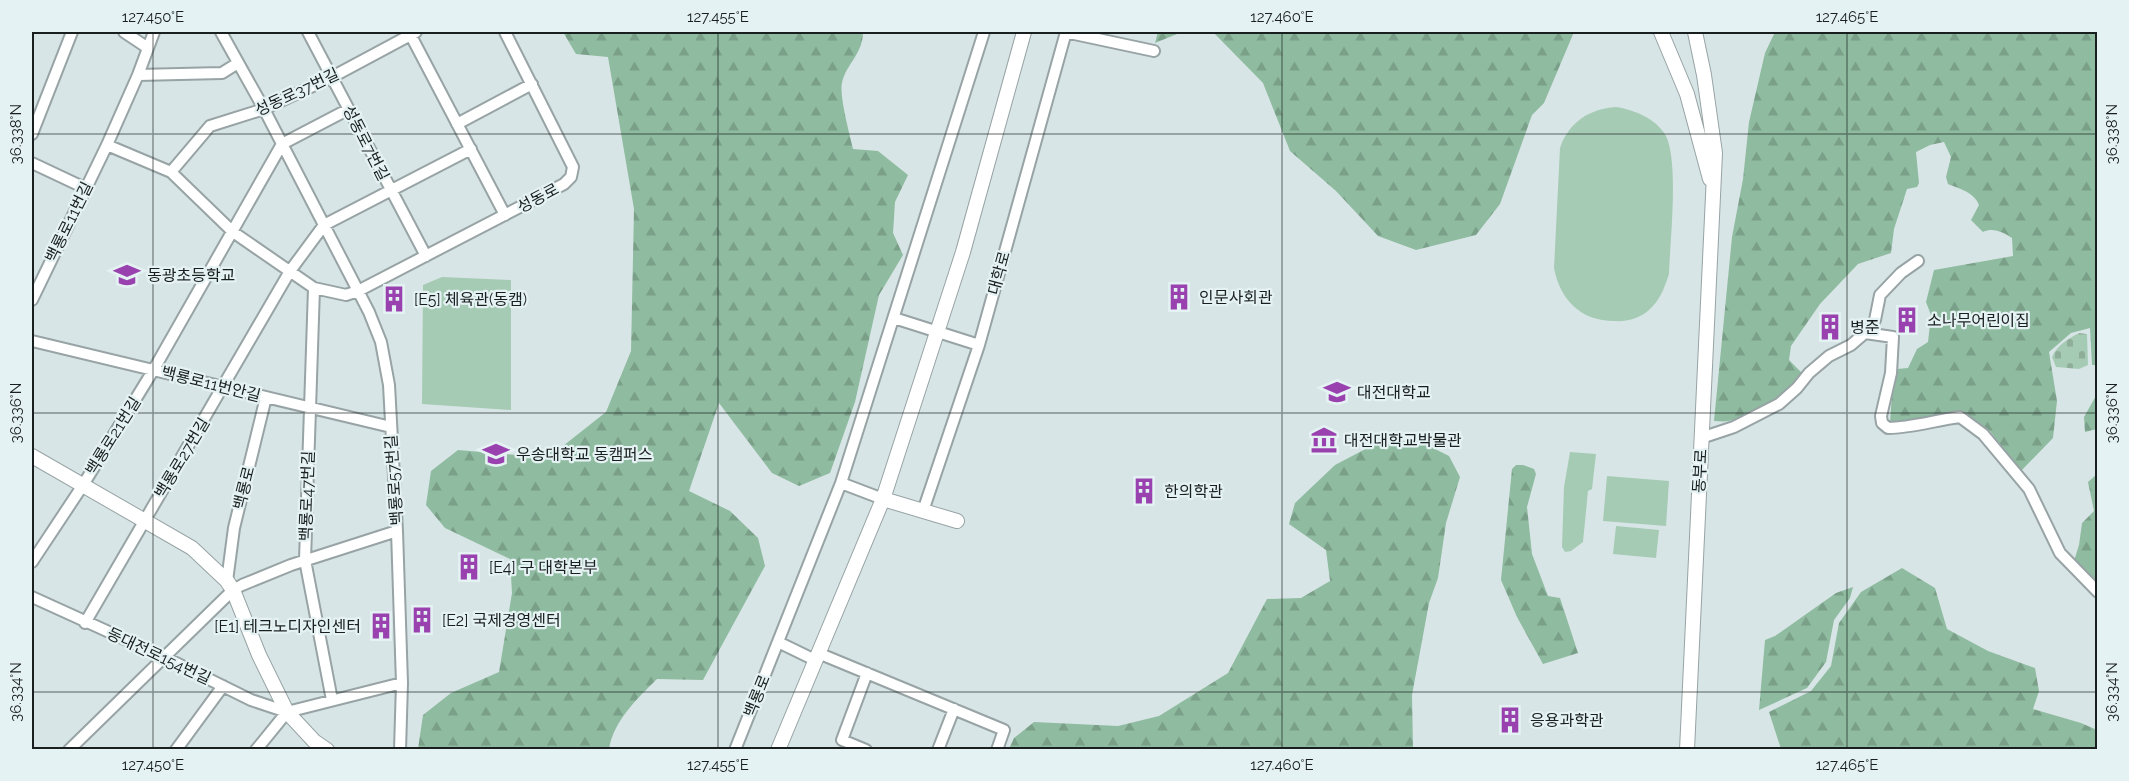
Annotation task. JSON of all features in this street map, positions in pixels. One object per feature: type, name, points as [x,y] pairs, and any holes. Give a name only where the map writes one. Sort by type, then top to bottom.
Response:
[{"type":"main road","points":[[778,750],[883,500],[963,252],[1024,32]]},
{"type":"main road","points":[[1661,32],[1687,94],[1714,192]]},
{"type":"main road","name":"동부로","points":[[1687,750],[1714,192],[1714,153],[1710,108],[1695,32]]},
{"type":"main road","name":"백룡로","points":[[32,456],[192,548],[230,586],[259,655],[287,712],[314,741],[327,750]]},
{"type":"main road","points":[[883,500],[957,521]]},
{"type":"street","points":[[32,134],[72,32]]},
{"type":"street","points":[[124,32],[148,48]]},
{"type":"street","name":"백룡로11번길","points":[[32,300],[108,144],[154,32]]},
{"type":"street","name":"백룡로57번길","points":[[221,32],[264,109],[369,312],[381,342],[389,385],[398,531],[402,683],[400,750]]},
{"type":"street","name":"성동로7번길","points":[[308,32],[426,256]]},
{"type":"street","points":[[412,32],[505,215]]},
{"type":"street","name":"성동로37번길","points":[[171,172],[210,126],[264,109],[332,76],[412,32]]},
{"type":"street","name":"성동로","points":[[358,291],[564,184],[572,177],[573,167],[505,32]]},
{"type":"street","points":[[984,32],[841,483],[778,642],[867,674],[1005,730],[997,750]]},
{"type":"street","name":"대학로","points":[[923,511],[979,345],[1066,32],[1154,51]]},
{"type":"street","points":[[138,75],[222,72],[238,63]]},
{"type":"street","points":[[457,124],[532,84]]},
{"type":"street","points":[[282,144],[349,109]]},
{"type":"street","points":[[108,144],[171,172],[233,232],[314,288],[346,295],[358,291]]},
{"type":"street","name":"백룡로21번길","points":[[32,562],[83,485],[154,369],[282,144]]},
{"type":"street","name":"성동로7번길","points":[[391,190],[471,149]]},
{"type":"street","points":[[32,163],[85,188]]},
{"type":"street","points":[[324,225],[391,190]]},
{"type":"street","name":"백룡로27번길","points":[[145,520],[290,271],[324,225]]},
{"type":"street","points":[[1701,438],[1734,427],[1779,404],[1829,356],[1851,345],[1865,333],[1875,320],[1880,295],[1901,273],[1918,261]]},
{"type":"street","name":"백룡로47번길","points":[[314,288],[305,560],[332,700]]},
{"type":"street","points":[[894,318],[979,345]]},
{"type":"street","points":[[1865,333],[1893,337],[1891,373],[1881,416],[1882,423],[1888,428],[1898,428],[1960,417],[1983,434],[2029,489],[2060,553],[2097,592]]},
{"type":"street","name":"백룡로11번안길","points":[[32,341],[391,427]]},
{"type":"street","name":"백룡로","points":[[230,586],[234,528],[266,397]]},
{"type":"street","points":[[841,483],[883,500]]},
{"type":"street","points":[[85,623],[145,520]]},
{"type":"street","points":[[69,750],[164,657],[230,586],[242,585],[305,560],[398,531]]},
{"type":"street","name":"동대전로154번길","points":[[32,597],[164,657],[251,700],[287,712]]},
{"type":"street","name":"백룡로","points":[[735,750],[778,642]]},
{"type":"street","points":[[866,750],[842,740],[867,674]]},
{"type":"street","points":[[256,750],[287,712],[402,683]]},
{"type":"street","points":[[176,750],[223,686]]},
{"type":"street","points":[[938,750],[954,709]]},
{"type":"green space","points":[[563,32],[863,32],[860,47],[842,83],[843,106],[853,149],[878,151],[908,175],[895,202],[893,233],[903,255],[879,295],[855,402],[830,473],[799,486],[772,473],[719,403],[689,491],[730,511],[758,538],[765,566],[703,680],[657,679],[621,719],[609,749],[418,749],[423,715],[451,693],[499,672],[512,593],[510,559],[445,528],[426,505],[431,471],[458,450],[539,457],[563,446],[606,412],[631,351],[634,209],[608,57],[576,54]]},
{"type":"green space","points":[[1158,32],[1182,32],[1155,43]]},
{"type":"green space","points":[[1213,32],[1574,32],[1544,103],[1532,115],[1500,204],[1476,235],[1416,250],[1378,236],[1336,191],[1290,151],[1263,83]]},
{"type":"green space","points":[[1775,32],[2097,32],[2097,365],[2092,365],[2090,328],[2071,333],[2049,352],[2057,401],[2053,438],[2020,472],[1990,431],[1963,413],[1890,423],[1892,393],[1897,369],[1908,368],[1917,349],[1928,342],[1931,315],[1926,302],[1934,270],[2013,256],[2012,238],[1998,231],[1983,232],[1971,220],[1979,205],[1977,201],[1966,192],[1948,184],[1946,177],[1951,157],[1944,142],[1930,145],[1916,152],[1919,183],[1917,187],[1907,189],[1894,229],[1891,253],[1858,264],[1820,304],[1791,346],[1789,360],[1802,373],[1797,380],[1779,395],[1747,415],[1728,421],[1714,421],[1732,237],[1743,179],[1749,122],[1765,53]]},
{"type":"green space","points":[[1616,107],[1644,116],[1662,130],[1670,148],[1673,183],[1669,274],[1664,287],[1658,300],[1648,311],[1630,320],[1619,321],[1602,320],[1582,313],[1561,290],[1554,268],[1560,148],[1569,131],[1581,119],[1597,111]]},
{"type":"green space","points":[[442,277],[511,280],[511,410],[422,404],[423,285]]},
{"type":"green space","points":[[2079,333],[2087,334],[2088,365],[2079,369],[2056,367],[2052,357],[2054,353],[2063,343]]},
{"type":"green space","points":[[2097,394],[2097,429],[2085,432],[2084,417]]},
{"type":"green space","points":[[1417,440],[1449,456],[1460,477],[1446,523],[1438,578],[1429,603],[1412,695],[1413,749],[1009,749],[1014,738],[1034,722],[1118,726],[1159,716],[1228,673],[1267,599],[1301,598],[1330,581],[1326,550],[1289,524],[1295,503],[1335,465],[1375,444]]},
{"type":"green space","points":[[1570,452],[1596,454],[1592,489],[1588,491],[1583,542],[1571,551],[1565,552],[1562,547],[1564,487]]},
{"type":"green space","points":[[1516,465],[1534,469],[1536,474],[1527,507],[1532,554],[1548,596],[1560,598],[1578,653],[1543,664],[1517,617],[1501,580],[1512,469]]},
{"type":"green space","points":[[2097,474],[2097,587],[2074,561],[2082,523],[2094,511],[2088,482]]},
{"type":"green space","points":[[1607,476],[1669,481],[1666,526],[1603,521]]},
{"type":"green space","points":[[1616,526],[1659,530],[1656,558],[1613,554]]},
{"type":"green space","points":[[1902,568],[1935,588],[1947,629],[1988,651],[2035,668],[2039,691],[2033,709],[2097,730],[2097,749],[1781,749],[1769,712],[1811,691],[1831,666],[1839,623],[1861,592]]},
{"type":"green space","points":[[1853,587],[1850,598],[1834,620],[1826,662],[1807,688],[1759,710],[1765,640],[1775,636],[1836,593]]},
{"type":"place","name":"동광초등학교","points":[[127,275]]},
{"type":"place","name":"인문사회관","points":[[1179,297]]},
{"type":"place","name":"[E5] 체육관(동캠)","points":[[394,299]]},
{"type":"place","name":"소나무어린이집","points":[[1907,320]]},
{"type":"place","name":"병준","points":[[1830,327]]},
{"type":"place","name":"대전대학교","points":[[1337,392]]},
{"type":"place","name":"대전대학교박물관","points":[[1324,440]]},
{"type":"place","name":"우송대학교 동캠퍼스","points":[[496,454]]},
{"type":"place","name":"한의학관","points":[[1144,491]]},
{"type":"place","name":"[E4] 구 대학본부","points":[[469,567]]},
{"type":"place","name":"[E2] 국제경영센터","points":[[422,620]]},
{"type":"place","name":"[E1] 테크노디자인센터","points":[[381,626]]},
{"type":"place","name":"응용과학관","points":[[1510,720]]}]
